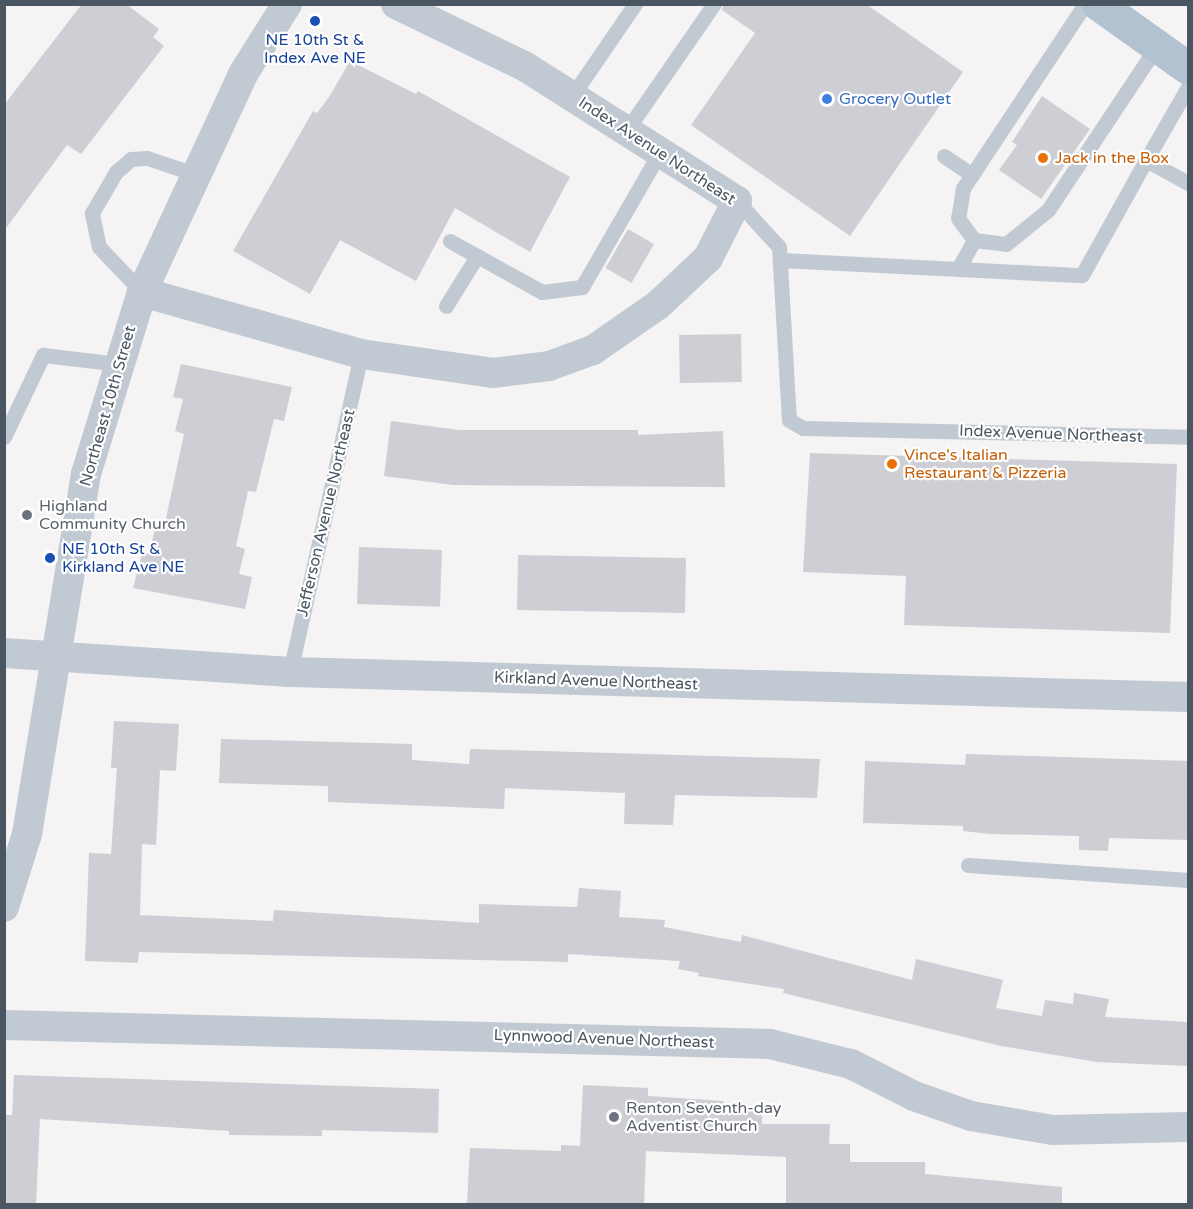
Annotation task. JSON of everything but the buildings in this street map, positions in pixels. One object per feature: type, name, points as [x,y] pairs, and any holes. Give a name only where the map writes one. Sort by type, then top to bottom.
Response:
[{"type":"main road","points":[[1098,4],[1188,68]]},
{"type":"street","name":"Northeast 10th Street","points":[[4,907],[27,834],[53,657],[86,474],[142,292],[243,74],[287,4]]},
{"type":"street","name":"Index Avenue Northeast","points":[[396,4],[524,66],[737,201]]},
{"type":"street","points":[[142,292],[362,354],[493,373],[549,366],[593,350],[658,305],[708,258],[737,201]]},
{"type":"street","name":"Kirkland Avenue Northeast","points":[[4,653],[290,672],[1188,697]]},
{"type":"street","name":"Lynnwood Avenue Northeast","points":[[4,1025],[770,1044],[851,1064],[914,1096],[971,1116],[1053,1130],[1188,1127]]},
{"type":"lane","points":[[572,96],[635,4]]},
{"type":"lane","points":[[626,130],[714,4]]},
{"type":"lane","points":[[1085,4],[963,188],[958,218],[974,240],[1006,244],[1048,210],[1157,46]]},
{"type":"lane","points":[[781,260],[1082,275],[1188,87]]},
{"type":"lane","points":[[450,241],[542,292],[582,287],[660,152]]},
{"type":"lane","points":[[944,156],[972,175]]},
{"type":"lane","points":[[142,292],[99,247],[92,213],[116,172],[131,159],[147,158],[195,174]]},
{"type":"lane","points":[[1146,160],[1188,183]]},
{"type":"lane","name":"Index Avenue Northeast","points":[[737,201],[773,239],[781,260],[789,420],[803,428],[1188,437]]},
{"type":"lane","points":[[958,269],[974,240]]},
{"type":"lane","points":[[446,306],[477,256]]},
{"type":"lane","name":"Jefferson Avenue Northeast","points":[[290,672],[362,354]]},
{"type":"lane","points":[[4,437],[44,355],[120,364]]},
{"type":"lane","points":[[968,865],[1188,880]]},
{"type":"place","name":"NE 10th St & Index Ave NE","points":[[315,21]]},
{"type":"place","name":"Grocery Outlet","points":[[827,99]]},
{"type":"place","name":"Jack in the Box","points":[[1043,158]]},
{"type":"place","name":"Vince's Italian Restaurant & Pizzeria","points":[[892,464]]},
{"type":"place","name":"Highland Community Church","points":[[27,515]]},
{"type":"place","name":"NE 10th St & Kirkland Ave NE","points":[[50,558]]},
{"type":"place","name":"Renton Seventh-day Adventist Church","points":[[614,1117]]}]
